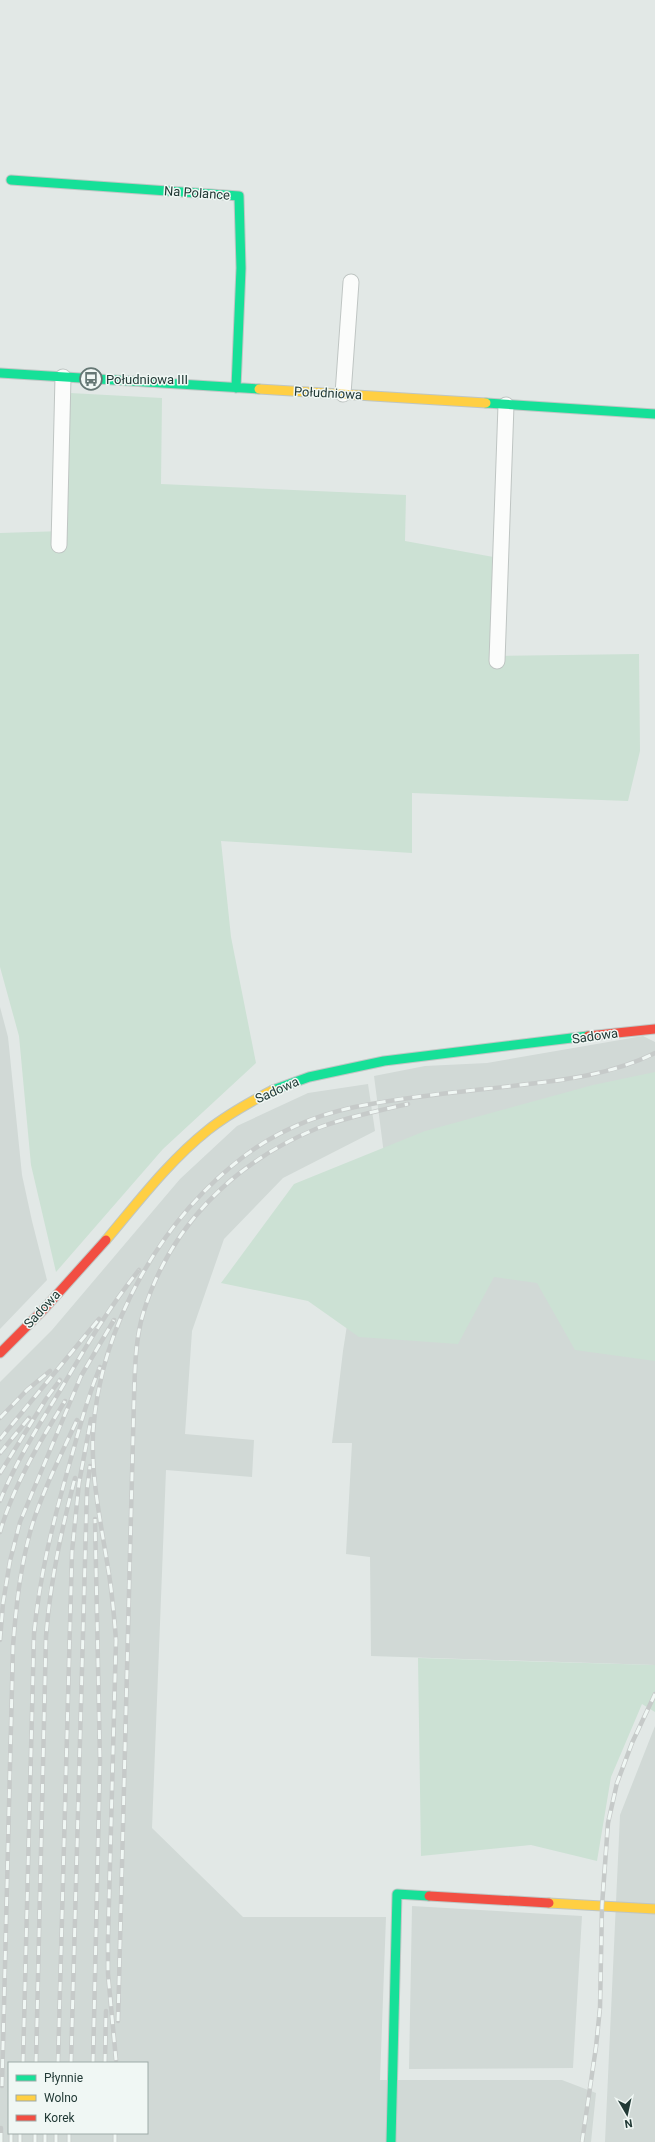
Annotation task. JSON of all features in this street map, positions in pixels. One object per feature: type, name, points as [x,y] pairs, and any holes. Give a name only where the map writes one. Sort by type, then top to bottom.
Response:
[{"type":"street","name":"Na Polance","points":[[10,180],[239,196],[241,268],[236,388]]},
{"type":"street","points":[[342,394],[351,282]]},
{"type":"street","name":"Południowa","points":[[0,373],[655,414]]},
{"type":"street","points":[[59,545],[63,377]]},
{"type":"street","points":[[497,661],[506,405]]},
{"type":"street","name":"Sadowa","points":[[0,1353],[98,1248],[157,1179],[209,1129],[255,1098],[279,1087],[330,1070],[429,1056],[655,1029]]},
{"type":"street","points":[[391,2142],[397,1894],[655,1909]]},
{"type":"shaded area","points":[[0,1007],[8,1037],[22,1175],[47,1280],[0,1329]]},
{"type":"shaded area","points":[[643,1036],[655,1042],[655,1665],[371,1656],[370,1557],[346,1554],[352,1443],[332,1443],[343,1351],[371,1170],[385,1162],[374,1076],[425,1066],[487,1063]]},
{"type":"shaded area","points":[[368,1084],[375,1131],[283,1178],[224,1239],[192,1331],[185,1434],[254,1440],[252,1477],[166,1470],[152,1828],[243,1917],[386,1917],[380,2080],[562,2080],[596,2093],[591,2142],[0,2142],[0,1382],[52,1330],[180,1179],[237,1126],[308,1093]]},
{"type":"shaded area","points":[[655,1726],[655,2142],[605,2142],[620,1815]]},
{"type":"shaded area","points":[[412,1906],[582,1916],[573,2068],[409,2069]]},
{"type":"green space","points":[[70,393],[162,398],[161,484],[406,495],[405,541],[499,558],[497,656],[639,654],[640,751],[628,801],[412,793],[412,853],[221,841],[231,937],[256,1063],[163,1149],[56,1272],[31,1165],[19,1036],[0,967],[0,533],[63,531]]},
{"type":"green space","points":[[655,1072],[655,1361],[575,1350],[537,1283],[494,1277],[458,1344],[359,1337],[308,1301],[221,1283],[294,1184],[425,1131],[593,1085]]},
{"type":"green space","points":[[418,1658],[655,1665],[655,1712],[642,1704],[611,1777],[597,1861],[531,1845],[421,1856]]},
{"type":"railway","points":[[116,2060],[108,1974],[116,1640],[111,1585],[95,1484],[93,1433],[98,1393],[108,1353],[122,1315],[140,1277],[162,1242],[188,1210],[216,1180],[261,1144],[291,1128],[338,1111],[371,1104],[555,1081],[589,1075],[623,1066],[655,1053]]},
{"type":"railway","points":[[118,2021],[135,1377],[137,1345],[143,1314],[155,1282],[170,1253],[188,1226],[209,1201],[233,1179],[259,1159],[287,1142],[318,1128],[351,1117],[408,1104]]},
{"type":"railway","points":[[0,1501],[6,1486],[28,1444],[79,1358],[107,1313],[139,1270]]},
{"type":"railway","points":[[0,1439],[99,1319]]},
{"type":"railway","points":[[0,1640],[3,1603],[10,1561],[20,1522],[81,1376],[114,1320]]},
{"type":"railway","points":[[23,2062],[34,1634],[40,1590],[53,1527],[91,1390],[100,1367]]},
{"type":"railway","points":[[0,1418],[27,1390],[50,1371]]},
{"type":"railway","points":[[0,1473],[46,1399],[60,1380]]},
{"type":"railway","points":[[0,1532],[12,1497],[28,1464],[65,1401]]},
{"type":"railway","points":[[0,1453],[29,1418]]},
{"type":"railway","points":[[58,2062],[72,1552],[79,1483],[91,1419]]},
{"type":"railway","points":[[2,2086],[13,1646],[17,1602],[24,1558],[35,1515],[77,1420]]},
{"type":"railway","points":[[71,2062],[87,1490],[90,1466]]},
{"type":"railway","points":[[36,2062],[46,1637],[50,1596],[57,1557],[75,1478]]},
{"type":"railway","points":[[93,2062],[100,1761],[95,1519]]},
{"type":"railway","points":[[582,2142],[596,2047],[600,2008],[602,1906],[608,1823],[617,1783],[632,1743],[655,1694]]},
{"type":"railway","points":[[105,2062],[106,2011]]},
{"type":"railway","points":[[1,2128],[1,2142]]},
{"type":"railway","points":[[11,2134],[11,2142]]},
{"type":"railway","points":[[20,2134],[20,2142]]},
{"type":"railway","points":[[35,2134],[35,2142]]},
{"type":"railway","points":[[45,2134],[45,2142]]},
{"type":"railway","points":[[56,2134],[56,2142]]},
{"type":"railway","points":[[69,2134],[69,2142]]},
{"type":"railway","points":[[115,2134],[115,2142]]},
{"type":"traffic: fast","points":[[11,180],[239,196],[241,268],[236,388]]},
{"type":"traffic: fast","points":[[0,373],[259,389]]},
{"type":"traffic: fast","points":[[486,403],[655,414]]},
{"type":"traffic: fast","points":[[273,1090],[309,1077],[384,1061],[588,1036]]},
{"type":"traffic: fast","points":[[391,2142],[397,1894],[429,1896]]},
{"type":"traffic: slow","points":[[259,389],[486,403]]},
{"type":"traffic: slow","points":[[106,1240],[154,1182],[194,1142],[231,1113],[273,1090]]},
{"type":"traffic: slow","points":[[549,1903],[655,1909]]},
{"type":"traffic: jam","points":[[588,1036],[655,1029]]},
{"type":"traffic: jam","points":[[0,1353],[44,1309],[106,1240]]},
{"type":"traffic: jam","points":[[429,1896],[549,1903]]},
{"type":"place","name":"Południowa III","points":[[91,379]]}]
